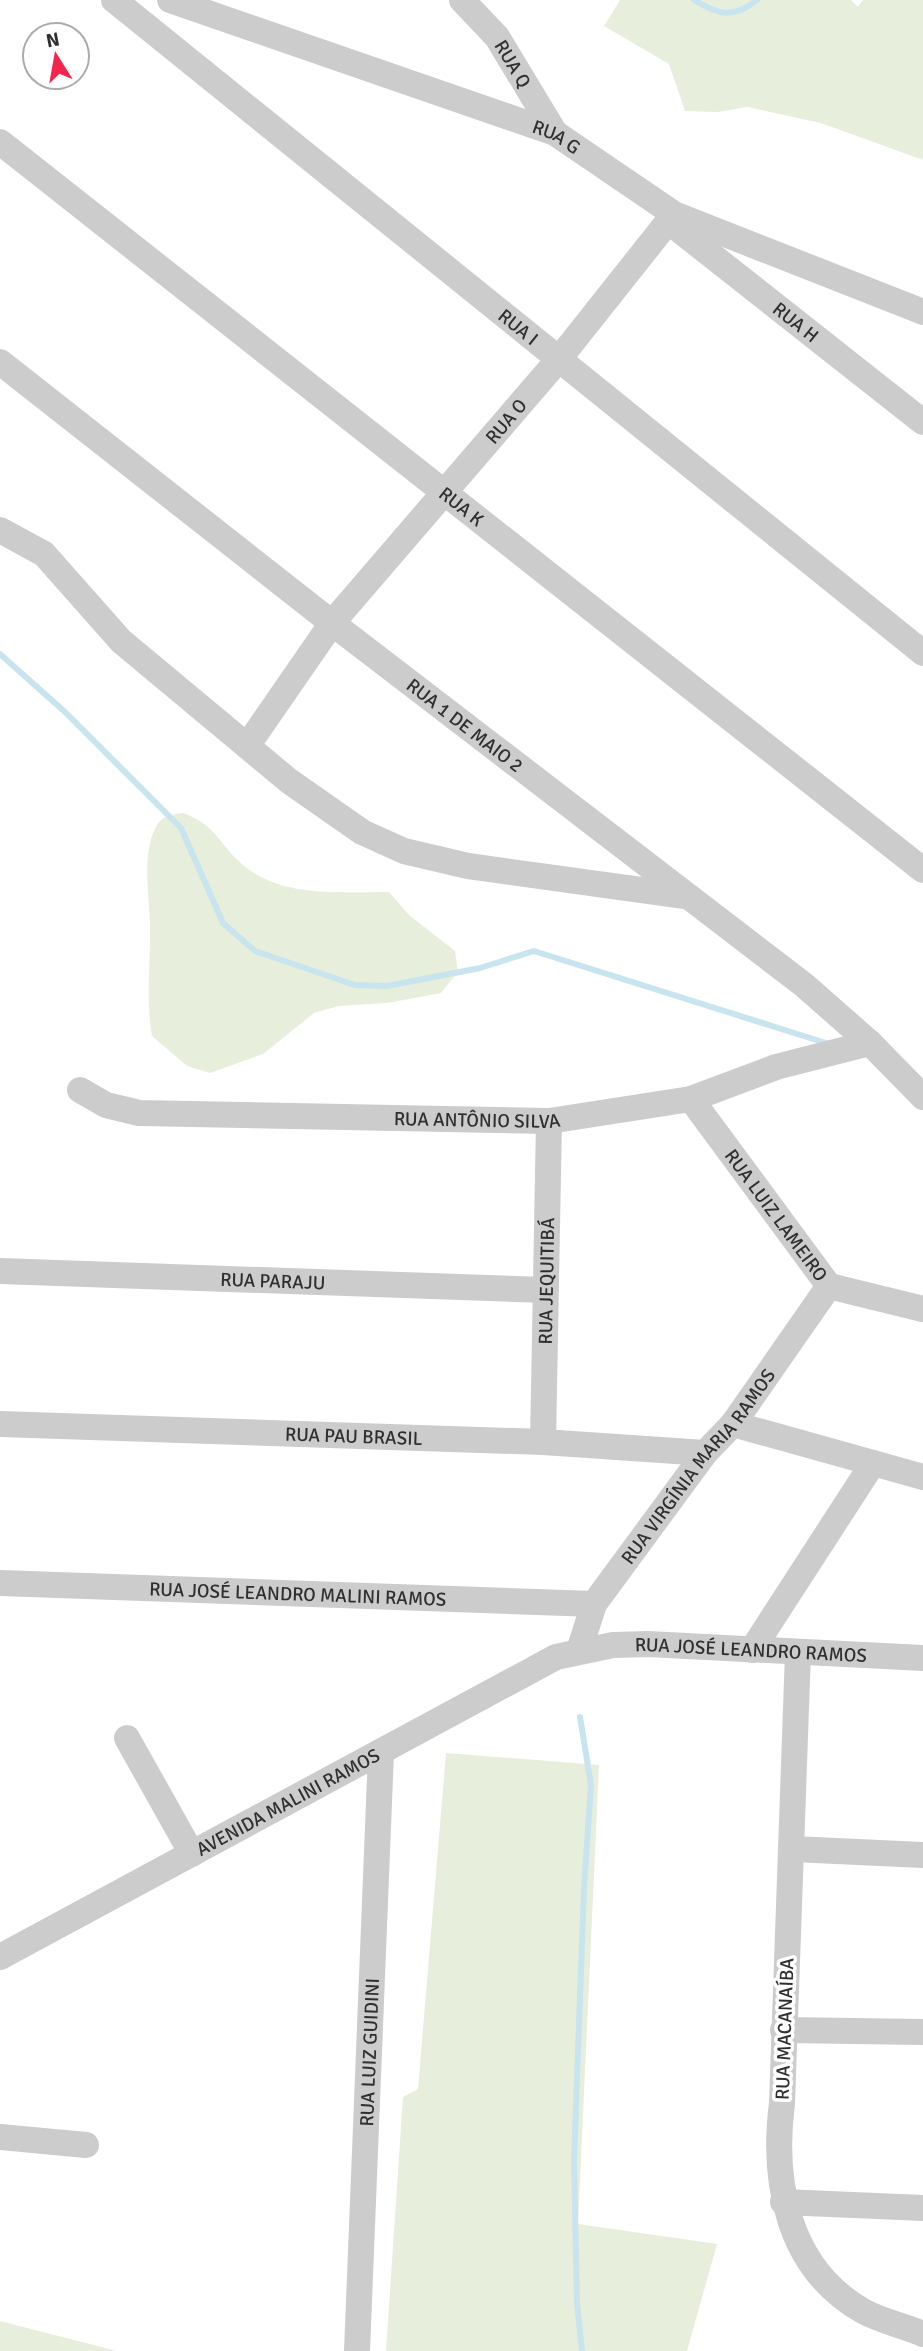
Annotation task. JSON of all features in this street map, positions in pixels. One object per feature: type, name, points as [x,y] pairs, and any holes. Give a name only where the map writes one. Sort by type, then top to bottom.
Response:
[{"type":"street","name":"RUA I","points":[[114,0],[923,653]]},
{"type":"street","name":"RUA G","points":[[170,0],[555,133],[671,218],[923,312]]},
{"type":"street","name":"RUA Q","points":[[462,0],[497,37],[555,133]]},
{"type":"street","name":"RUA K","points":[[0,142],[923,870]]},
{"type":"street","name":"RUA O","points":[[247,746],[332,623],[446,494],[559,359],[671,218]]},
{"type":"street","name":"RUA H","points":[[671,218],[923,422]]},
{"type":"street","name":"RUA 1 DE MAIO 2","points":[[0,362],[332,623],[804,985],[870,1044],[923,1097]]},
{"type":"street","points":[[0,530],[32,545],[54,562],[104,626],[322,806],[362,832],[404,851],[468,866],[687,896]]},
{"type":"street","name":"RUA ANTÔNIO SILVA","points":[[80,1090],[106,1105],[139,1113],[550,1121],[691,1099],[776,1067],[870,1044]]},
{"type":"street","name":"RUA LUIZ LAMEIRO","points":[[691,1099],[829,1286],[923,1309]]},
{"type":"street","name":"RUA JEQUITIBÁ","points":[[543,1442],[550,1121]]},
{"type":"street","name":"RUA PARAJU","points":[[0,1271],[545,1290]]},
{"type":"street","name":"RUA VIRGÍNIA MARIA RAMOS","points":[[579,1651],[594,1604],[705,1453],[733,1424],[829,1286]]},
{"type":"street","name":"RUA PAU BRASIL","points":[[0,1424],[543,1442],[705,1453]]},
{"type":"street","points":[[733,1424],[923,1477]]},
{"type":"street","points":[[752,1650],[873,1463]]},
{"type":"street","name":"RUA JOSÉ LEANDRO MALINI RAMOS","points":[[0,1583],[594,1604]]},
{"type":"street","name":"RUA JOSÉ LEANDRO RAMOS","points":[[579,1651],[648,1644],[923,1658]]},
{"type":"street","name":"AVENIDA MALINI RAMOS","points":[[0,1957],[538,1665],[579,1651]]},
{"type":"street","name":"RUA MACANAÍBA","points":[[799,1652],[782,2103],[777,2143],[783,2202],[797,2239],[816,2270],[833,2288],[863,2311],[923,2334]]},
{"type":"street","points":[[127,1738],[192,1854]]},
{"type":"street","name":"RUA LUIZ GUIDINI","points":[[357,2351],[381,1752]]},
{"type":"street","points":[[793,1849],[923,1855]]},
{"type":"street","points":[[783,2030],[923,2032]]},
{"type":"street","points":[[0,2137],[86,2146]]},
{"type":"street","points":[[783,2202],[923,2208]]},
{"type":"green space","points":[[620,0],[851,0],[858,7],[863,0],[923,0],[923,160],[821,123],[747,107],[718,112],[685,111],[669,64],[604,26]]},
{"type":"green space","points":[[183,813],[211,830],[243,865],[276,883],[313,891],[389,892],[409,915],[455,951],[458,972],[441,993],[387,1003],[339,1006],[314,1013],[263,1054],[210,1073],[187,1066],[152,1036],[147,879],[148,852],[156,827],[164,818]]},
{"type":"green space","points":[[446,1753],[599,1765],[578,2224],[717,2244],[687,2351],[386,2351],[403,2097],[418,2089]]},
{"type":"green space","points":[[0,2321],[117,2351],[0,2351]]},
{"type":"waterway","points":[[694,0],[726,13],[741,10],[757,0]]},
{"type":"waterway","points":[[0,654],[65,712],[181,828],[223,923],[255,951],[355,985],[387,986],[480,968],[534,951],[829,1044]]},
{"type":"waterway","points":[[580,1717],[591,1785],[584,1887],[574,2161],[577,2303],[582,2351]]}]
